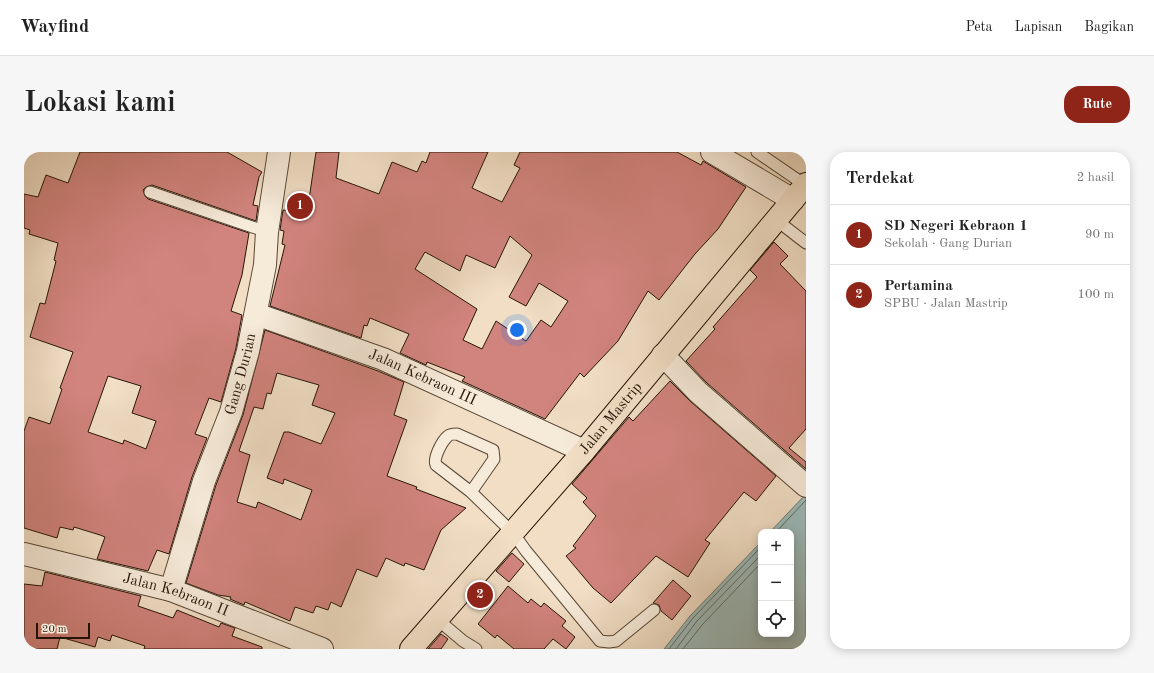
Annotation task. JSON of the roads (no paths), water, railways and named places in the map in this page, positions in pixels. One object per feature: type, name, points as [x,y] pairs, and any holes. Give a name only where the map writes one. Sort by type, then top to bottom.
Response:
[{"type":"main road","name":"Jalan Mastrip","points":[[411,649],[584,451],[775,219],[801,190]]},
{"type":"street","name":"Gang Durian","points":[[171,590],[204,481],[231,412],[256,314],[265,265],[267,232],[279,152]]},
{"type":"street","points":[[712,152],[801,190]]},
{"type":"street","name":"Jalan Kebraon III","points":[[256,314],[382,359],[584,451]]},
{"type":"street","points":[[663,355],[698,392],[806,486]]},
{"type":"street","name":"Jalan Kebraon II","points":[[24,554],[171,590],[322,649]]},
{"type":"lane","points":[[757,152],[801,190]]},
{"type":"lane","points":[[150,192],[267,232]]},
{"type":"lane","points":[[775,219],[806,243]]},
{"type":"lane","points":[[471,492],[494,459],[494,454],[492,450],[457,434],[452,434],[447,436],[435,458],[434,462],[436,465],[471,492],[513,533],[526,552],[600,641],[616,641],[654,610]]},
{"type":"lane","points":[[437,619],[463,641],[476,649]]},
{"type":"water","points":[[806,494],[806,649],[664,649],[690,616],[758,545],[758,637],[794,637],[794,529],[773,529]]},
{"type":"place","name":"SD Negeri Kebraon 1","points":[[300,206]]},
{"type":"place","name":"Pertamina","points":[[480,595]]}]
